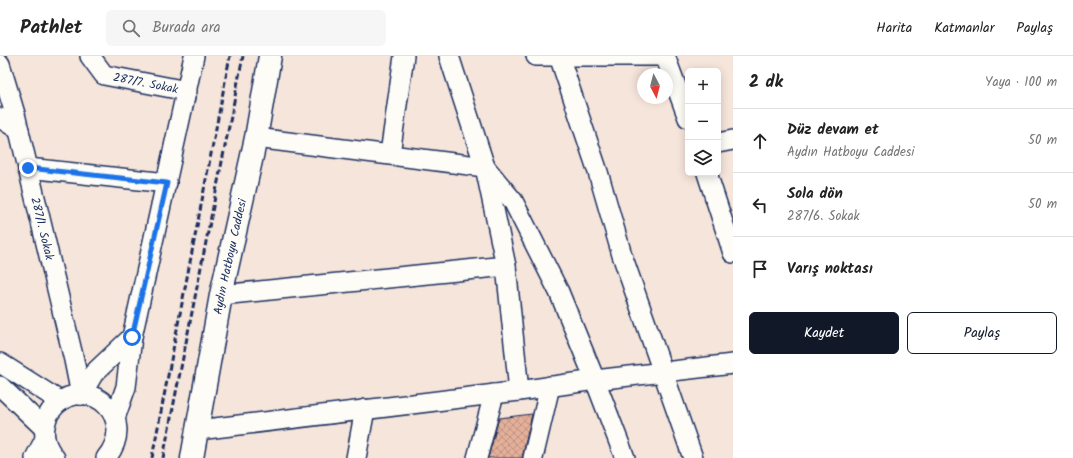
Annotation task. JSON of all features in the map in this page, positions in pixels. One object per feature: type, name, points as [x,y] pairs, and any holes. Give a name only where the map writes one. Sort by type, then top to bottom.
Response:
[{"type":"main road","name":"Aydın Hatboyu Caddesi","points":[[192,458],[221,295],[256,138],[270,56]]},
{"type":"street","name":"287/7. Sokak","points":[[90,56],[104,75],[187,91]]},
{"type":"street","points":[[115,418],[126,386],[132,337],[194,56]]},
{"type":"street","points":[[390,154],[404,56]]},
{"type":"street","points":[[450,56],[485,167],[506,266],[519,391]]},
{"type":"street","points":[[536,56],[666,56],[685,110]]},
{"type":"street","points":[[559,56],[598,172],[622,255],[693,458]]},
{"type":"street","name":"287/1. Sokak","points":[[0,64],[28,168],[81,395]]},
{"type":"street","points":[[0,118],[18,130]]},
{"type":"street","points":[[256,138],[485,167],[513,201],[559,292],[625,458]]},
{"type":"street","points":[[721,142],[733,140]]},
{"type":"street","points":[[28,168],[167,183]]},
{"type":"street","points":[[708,176],[733,253]]},
{"type":"street","points":[[221,295],[506,266]]},
{"type":"street","points":[[81,395],[94,373],[132,337]]},
{"type":"street","points":[[0,363],[60,401]]},
{"type":"street","points":[[198,430],[733,364]]},
{"type":"street","points":[[0,386],[16,399],[44,434],[49,450],[56,458]]},
{"type":"street","points":[[533,458],[550,386]]},
{"type":"street","points":[[477,458],[494,394]]},
{"type":"street","points":[[35,458],[44,434],[47,418],[52,408],[60,401],[70,396],[81,395],[92,396],[102,401],[110,409],[115,418],[117,429],[116,440],[112,450],[106,458]]},
{"type":"street","points":[[356,458],[366,409]]},
{"type":"building","points":[[532,414],[522,458],[488,458],[499,418]]},
{"type":"railway","points":[[152,458],[230,56]]},
{"type":"railway","points":[[163,458],[243,56]]},
{"type":"route","points":[[28,168],[167,183],[132,337]]}]
